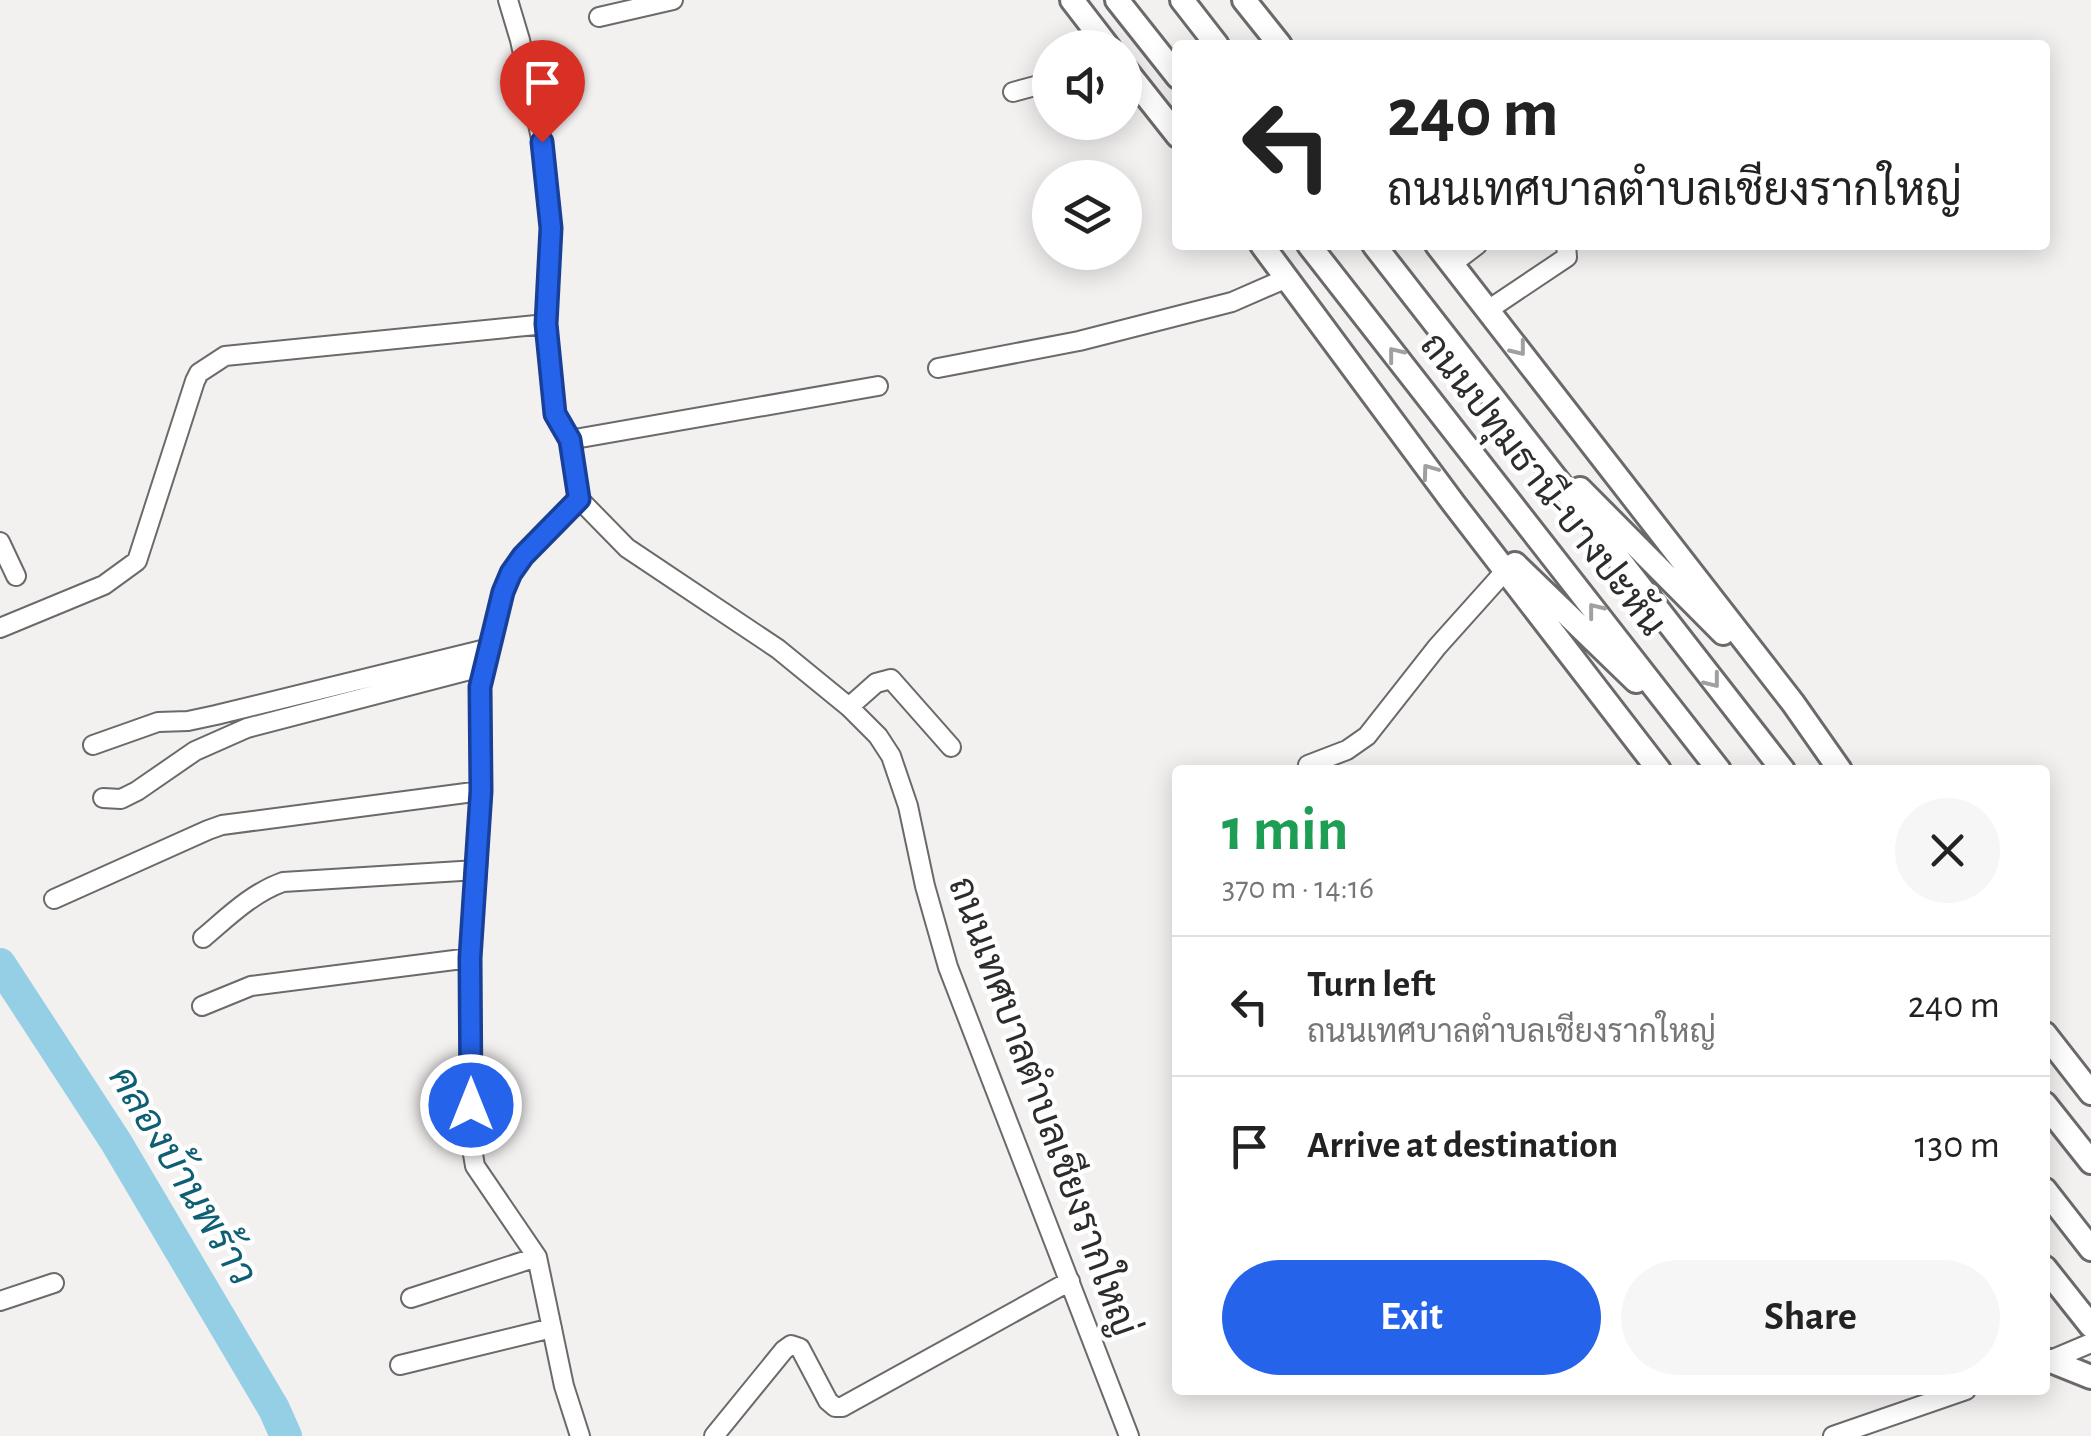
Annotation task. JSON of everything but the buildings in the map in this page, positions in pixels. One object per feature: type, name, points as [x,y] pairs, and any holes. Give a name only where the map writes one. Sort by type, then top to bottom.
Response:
[{"type":"main road","points":[[1072,0],[1095,30]]},
{"type":"main road","points":[[1117,0],[1172,70]]},
{"type":"main road","points":[[1182,0],[1213,40]]},
{"type":"main road","points":[[1244,0],[1276,40]]},
{"type":"main road","points":[[1142,90],[1172,128]]},
{"type":"main road","points":[[1266,250],[1454,504],[1655,765]]},
{"type":"main road","name":"ถนนปทุมธานี-บางปะหัน","points":[[1313,250],[1716,765]]},
{"type":"main road","name":"ถนนปทุมธานี-บางปะหัน","points":[[1378,250],[1778,765]]},
{"type":"main road","points":[[1441,250],[1793,703],[1836,765]]},
{"type":"main road","points":[[1510,420],[1793,703]]},
{"type":"main road","points":[[1454,504],[1700,742]]},
{"type":"main road","points":[[2050,1040],[2091,1093]]},
{"type":"main road","points":[[2050,1110],[2091,1162]]},
{"type":"main road","points":[[2050,1196],[2091,1249]]},
{"type":"main road","points":[[2050,1274],[2091,1326]]},
{"type":"main road","points":[[2050,1363],[2091,1376]]},
{"type":"street","points":[[508,0],[544,160],[551,228],[546,324],[555,414],[570,440],[579,499],[511,573],[480,687],[481,791],[470,958],[471,1142],[474,1166],[536,1257],[564,1386],[580,1436]]},
{"type":"street","points":[[599,16],[672,0]]},
{"type":"street","points":[[1013,92],[1032,87]]},
{"type":"street","points":[[1452,264],[1471,250]]},
{"type":"street","points":[[1488,310],[1567,257],[1566,250]]},
{"type":"street","points":[[938,368],[1079,341],[1232,302],[1288,278]]},
{"type":"street","points":[[0,628],[104,586],[137,561],[198,373],[225,356],[546,324]]},
{"type":"street","points":[[570,440],[878,386]]},
{"type":"street","name":"ถนนเทศบาลตำบลเชียงรากใหญ่","points":[[579,499],[627,548],[778,649],[849,707],[878,736],[891,756],[908,806],[948,968],[1128,1436]]},
{"type":"street","points":[[0,542],[16,576]]},
{"type":"street","points":[[1310,765],[1347,750],[1367,736],[1437,647],[1506,570]]},
{"type":"street","points":[[92,745],[158,722],[216,715],[488,657]]},
{"type":"street","points":[[102,798],[121,798],[137,791],[195,751],[247,728],[488,657]]},
{"type":"street","points":[[849,707],[876,683],[891,679],[951,747]]},
{"type":"street","points":[[54,899],[222,826],[481,791]]},
{"type":"street","points":[[203,938],[253,897],[283,882],[476,870]]},
{"type":"street","points":[[202,1006],[252,986],[470,958]]},
{"type":"street","points":[[411,1298],[536,1257]]},
{"type":"street","points":[[714,1436],[791,1345],[800,1348],[828,1401],[842,1407],[1070,1281]]},
{"type":"street","points":[[0,1301],[54,1283]]},
{"type":"street","points":[[400,1366],[552,1328]]},
{"type":"street","points":[[2050,1361],[2091,1342]]},
{"type":"street","points":[[1833,1436],[1952,1395]]},
{"type":"waterway","name":"คลองบ้านพร้าว","points":[[0,964],[116,1142],[274,1409],[286,1436]]},
{"type":"route","points":[[471,1105],[470,958],[481,791],[480,687],[511,573],[579,499],[570,440],[555,414],[546,324],[551,228],[542,142]]}]
